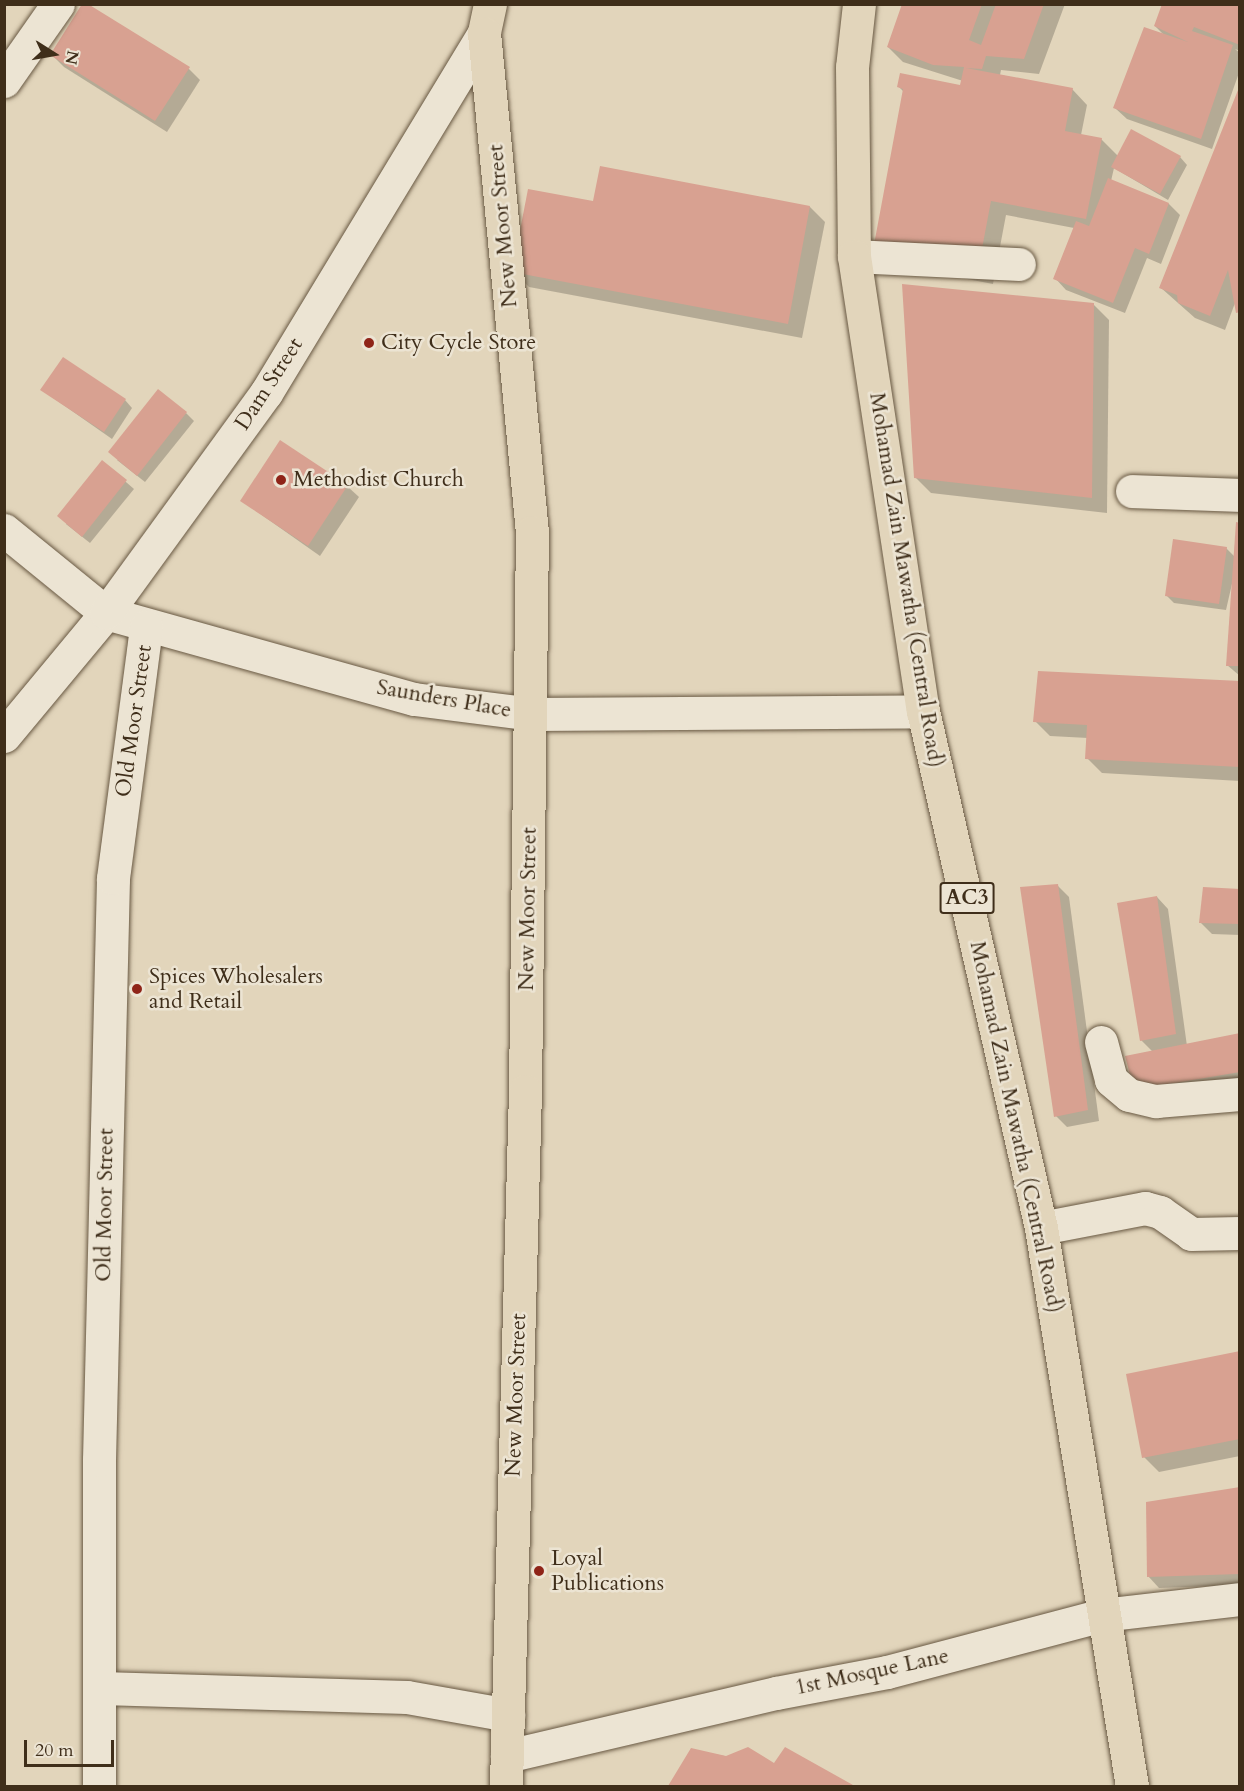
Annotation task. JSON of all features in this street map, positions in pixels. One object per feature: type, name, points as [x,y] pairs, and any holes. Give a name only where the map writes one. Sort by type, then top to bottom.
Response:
[{"type":"main road","name":"Mohamad Zain Mawatha (Central Road)","points":[[859,4],[852,67],[854,256],[923,711],[1041,1228],[1102,1615],[1132,1786]]},
{"type":"main road","name":"New Moor Street","points":[[487,19],[532,532],[532,714],[506,1771]]},
{"type":"street","points":[[4,81],[58,4]]},
{"type":"street","name":"Dam Street","points":[[4,736],[106,613],[266,393],[487,19]]},
{"type":"street","points":[[854,256],[1019,264]]},
{"type":"street","points":[[1132,491],[1239,495]]},
{"type":"street","name":"Saunders Place","points":[[4,530],[106,613],[414,699],[532,714],[923,711]]},
{"type":"street","name":"Old Moor Street","points":[[99,1786],[100,1448],[113,878],[146,626]]},
{"type":"street","points":[[1101,1042],[1112,1080],[1129,1095],[1156,1101],[1239,1094]]},
{"type":"street","points":[[1041,1228],[1145,1208],[1160,1212],[1191,1234],[1239,1233]]},
{"type":"street","name":"1st Mosque Lane","points":[[506,1771],[776,1693],[887,1672],[1102,1615],[1239,1599]]},
{"type":"street","points":[[101,1688],[407,1697],[508,1715]]},
{"type":"building","points":[[82,4],[88,4],[190,67],[155,121],[50,55]]},
{"type":"building","points":[[902,4],[982,4],[969,40],[981,45],[996,4],[1044,4],[1024,59],[986,56],[982,69],[966,68],[1073,88],[1065,131],[1102,138],[1086,219],[991,201],[978,270],[873,250],[903,89],[897,87],[900,73],[960,85],[964,67],[933,65],[887,47]]},
{"type":"building","points":[[1162,4],[1240,4],[1240,45],[1194,27],[1192,31],[1233,45],[1201,139],[1113,108],[1144,27],[1188,42],[1154,26]]},
{"type":"building","points":[[1240,85],[1240,312],[1236,313],[1228,270],[1210,316],[1178,303],[1177,295],[1159,288]]},
{"type":"building","points":[[1131,129],[1181,156],[1160,194],[1111,167]]},
{"type":"building","points":[[600,166],[810,206],[788,324],[512,272],[528,189],[593,201]]},
{"type":"building","points":[[1108,178],[1169,203],[1149,254],[1135,248],[1113,303],[1053,279],[1076,221],[1089,226]]},
{"type":"building","points":[[902,284],[1094,303],[1092,498],[914,478]]},
{"type":"building","points":[[63,357],[126,399],[104,432],[40,390]]},
{"type":"building","points":[[158,389],[187,412],[137,476],[108,452]]},
{"type":"building","points":[[280,440],[348,485],[308,546],[240,501]]},
{"type":"building","points":[[102,460],[127,480],[82,537],[57,516]]},
{"type":"building","points":[[1236,522],[1240,523],[1240,666],[1226,666]]},
{"type":"building","points":[[1173,539],[1227,547],[1219,604],[1165,596]]},
{"type":"building","points":[[1038,671],[1240,681],[1240,767],[1085,759],[1087,725],[1033,722]]},
{"type":"building","points":[[1058,884],[1088,1110],[1054,1117],[1020,887]]},
{"type":"building","points":[[1203,887],[1240,889],[1240,924],[1199,923]]},
{"type":"building","points":[[1157,896],[1176,1034],[1140,1041],[1117,903]]},
{"type":"building","points":[[1240,1033],[1240,1072],[1134,1090],[1125,1056]]},
{"type":"building","points":[[1240,1351],[1240,1439],[1142,1458],[1126,1374]]},
{"type":"building","points":[[1240,1487],[1240,1574],[1147,1577],[1146,1502]]},
{"type":"building","points":[[748,1747],[774,1763],[785,1747],[853,1785],[668,1786],[691,1748],[726,1756]]},
{"type":"place","name":"City Cycle Store","points":[[369,343]]},
{"type":"place","name":"Methodist Church","points":[[281,480]]},
{"type":"place","name":"Spices Wholesalers and Retail","points":[[137,989]]},
{"type":"place","name":"Loyal Publications","points":[[539,1571]]}]
